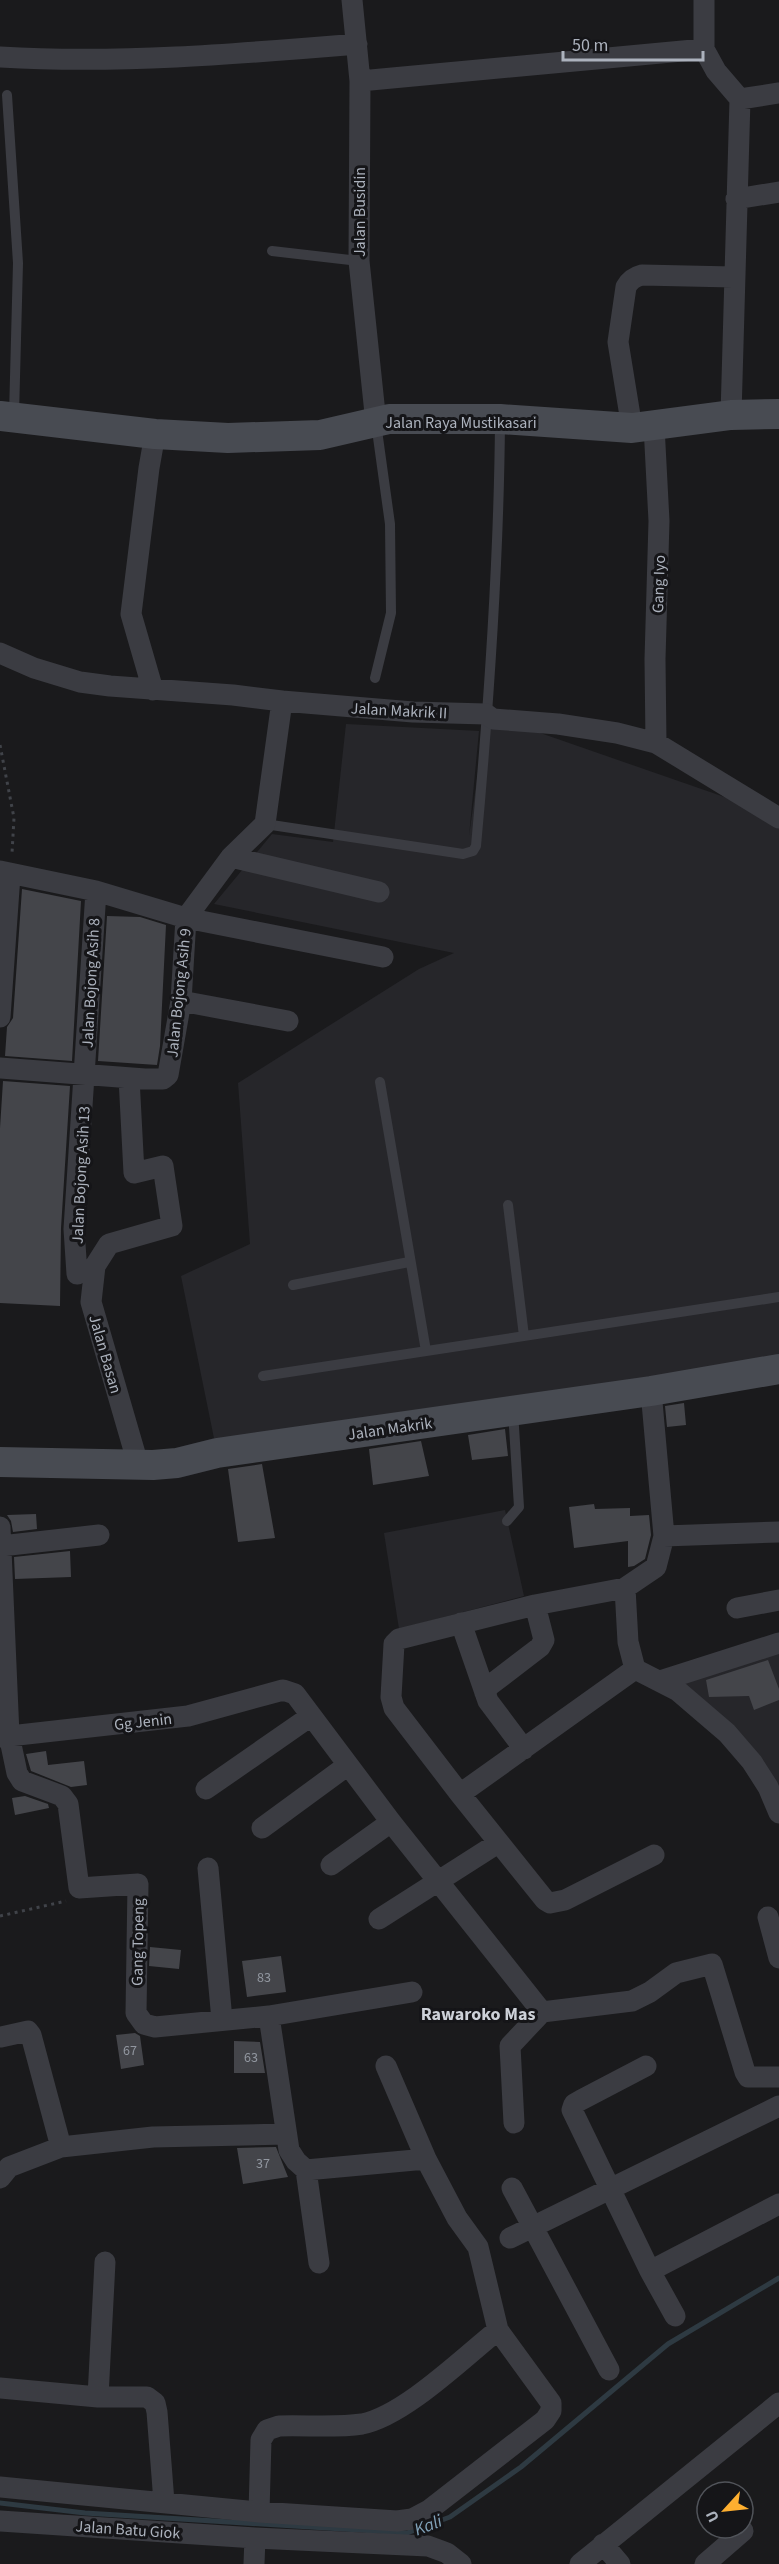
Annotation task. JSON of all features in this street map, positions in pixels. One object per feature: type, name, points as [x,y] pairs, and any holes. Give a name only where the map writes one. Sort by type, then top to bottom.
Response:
[{"type":"street","name":"Jalan Busidin","points":[[352,0],[360,81],[359,261],[376,423]]},
{"type":"street","points":[[704,0],[704,49],[716,71],[740,99],[733,276],[731,415]]},
{"type":"street","points":[[0,57],[106,61],[196,57],[357,44]]},
{"type":"street","points":[[360,81],[704,49]]},
{"type":"street","points":[[740,99],[779,93]]},
{"type":"street","points":[[736,200],[779,192]]},
{"type":"street","name":"Gang Iyo","points":[[656,743],[655,659],[659,521],[643,427],[618,342],[626,288],[630,281],[642,275],[733,276]]},
{"type":"street","name":"Jalan Raya Mustikasari","points":[[7,417],[155,434],[228,438],[320,435],[389,419],[500,419],[643,427],[731,415],[779,414]]},
{"type":"street","points":[[153,690],[131,614],[147,479],[155,434]]},
{"type":"street","name":"Jalan Makrik II","points":[[0,653],[34,668],[80,682],[413,712],[486,714],[493,718],[558,724],[617,733],[656,743],[779,818]]},
{"type":"street","points":[[186,918],[231,857],[265,824],[282,701]]},
{"type":"street","points":[[231,857],[379,892]]},
{"type":"street","points":[[0,1017],[5,873],[96,891],[186,918],[383,957]]},
{"type":"street","name":"Jalan Bojong Asih 8","points":[[86,1076],[96,891]]},
{"type":"street","name":"Jalan Bojong Asih 9","points":[[129,1078],[163,1079],[171,1069],[181,1001],[186,918]]},
{"type":"street","points":[[181,1001],[288,1021]]},
{"type":"street","points":[[0,1068],[129,1078]]},
{"type":"street","name":"Jalan Bojong Asih 13","points":[[77,1274],[74,1228],[86,1076]]},
{"type":"street","name":"Jalan Basan","points":[[129,1078],[134,1173],[163,1166],[172,1226],[109,1244],[95,1266],[91,1302],[138,1464]]},
{"type":"street","name":"Jalan Makrik","points":[[0,1462],[177,1463],[217,1453],[651,1391],[779,1369]]},
{"type":"street","points":[[651,1391],[664,1536],[656,1567],[625,1588],[536,1605],[399,1639],[394,1644],[391,1697],[394,1708],[459,1794],[545,1900],[550,1903],[565,1900],[654,1855]]},
{"type":"street","points":[[664,1536],[779,1532]]},
{"type":"street","points":[[79,1888],[68,1804],[62,1796],[22,1781],[4,1736],[0,1537],[99,1535]]},
{"type":"street","points":[[625,1588],[628,1642],[635,1669],[678,1691],[748,1757],[768,1787],[779,1813]]},
{"type":"street","points":[[737,1608],[779,1600]]},
{"type":"street","points":[[485,1693],[489,1686],[540,1647],[544,1640],[536,1605]]},
{"type":"street","points":[[461,1623],[488,1701],[524,1749]]},
{"type":"street","points":[[660,1681],[779,1643]]},
{"type":"street","points":[[459,1794],[635,1669]]},
{"type":"street","name":"Gg Jenin","points":[[4,1736],[188,1716],[284,1690],[295,1695],[310,1716]]},
{"type":"street","points":[[206,1789],[310,1716],[437,1881],[542,2012]]},
{"type":"street","points":[[262,1828],[348,1765]]},
{"type":"street","points":[[331,1865],[391,1822]]},
{"type":"street","points":[[379,1919],[498,1843]]},
{"type":"street","points":[[208,1868],[222,2020]]},
{"type":"street","name":"Gang Topeng","points":[[79,1888],[138,1884],[136,2013],[144,2024],[155,2027],[269,2016],[412,1992]]},
{"type":"street","points":[[768,1917],[779,1958]]},
{"type":"street","points":[[514,2123],[510,2046],[542,2012],[632,2001],[650,1992],[676,1973],[712,1965],[745,2072],[748,2077],[753,2078],[779,2077]]},
{"type":"street","points":[[269,2016],[289,2150],[306,2170],[319,2263]]},
{"type":"street","points":[[1,2037],[23,2031],[28,2031],[32,2035],[61,2147]]},
{"type":"street","points":[[0,2487],[259,2512],[397,2521],[412,2519],[429,2510],[545,2420],[551,2411],[551,2403],[547,2394],[498,2330],[478,2247],[457,2218],[426,2159],[386,2066]]},
{"type":"street","points":[[646,2066],[574,2104],[572,2110],[650,2271],[675,2316]]},
{"type":"street","points":[[510,2238],[779,2106]]},
{"type":"street","points":[[0,2178],[9,2167],[61,2147],[153,2137],[286,2134]]},
{"type":"street","points":[[306,2170],[426,2159]]},
{"type":"street","points":[[512,2188],[609,2370]]},
{"type":"street","points":[[650,2271],[779,2204]]},
{"type":"street","points":[[98,2397],[105,2262]]},
{"type":"street","points":[[259,2512],[261,2440],[267,2430],[279,2426],[362,2424],[381,2418],[429,2386],[498,2330]]},
{"type":"street","points":[[0,2388],[98,2397],[147,2397],[155,2403],[158,2412],[164,2502]]},
{"type":"street","points":[[580,2564],[779,2403]]},
{"type":"street","name":"Jalan Batu Giok","points":[[0,2521],[255,2538],[428,2546],[447,2553],[461,2564]]},
{"type":"street","points":[[254,2564],[255,2538]]},
{"type":"street","points":[[717,2561],[734,2540]]},
{"type":"street","points":[[603,2544],[620,2564]]},
{"type":"lane","points":[[7,96],[18,263],[7,417]]},
{"type":"lane","points":[[272,252],[359,261]]},
{"type":"lane","points":[[265,824],[463,854],[469,853],[476,846],[498,550],[500,419]]},
{"type":"lane","points":[[375,678],[391,613],[390,524],[376,423]]},
{"type":"lane","points":[[380,1082],[426,1351]]},
{"type":"lane","points":[[508,1205],[524,1336]]},
{"type":"lane","points":[[293,1285],[409,1262]]},
{"type":"lane","points":[[263,1376],[779,1298]]},
{"type":"lane","points":[[507,1521],[519,1508],[513,1411]]},
{"type":"path","points":[[0,745],[14,818],[5,873]]},
{"type":"path","points":[[0,1916],[78,1899],[79,1888]]},
{"type":"shaded area","points":[[486,714],[773,814],[779,819],[779,1358],[217,1453],[181,1276],[250,1244],[238,1083],[419,969],[454,953],[214,904],[272,834],[333,842],[346,724],[479,731],[469,836]]},
{"type":"shaded area","points":[[505,1510],[524,1596],[399,1629],[384,1533]]},
{"type":"shaded area","points":[[779,1647],[779,1800],[674,1680]]},
{"type":"building","points":[[22,889],[81,901],[72,1061],[5,1056],[7,1027],[13,1018]]},
{"type":"building","points":[[107,916],[140,917],[166,925],[157,1065],[98,1061]]},
{"type":"building","points":[[3,1081],[70,1086],[61,1228],[60,1306],[0,1303],[0,1128]]},
{"type":"building","points":[[684,1403],[686,1425],[667,1427],[665,1406]]},
{"type":"building","points":[[505,1429],[508,1456],[472,1460],[468,1435]]},
{"type":"building","points":[[421,1441],[429,1476],[373,1485],[369,1449]]},
{"type":"building","points":[[262,1464],[275,1538],[238,1542],[228,1469]]},
{"type":"building","points":[[594,1504],[595,1509],[630,1508],[630,1516],[649,1515],[651,1535],[645,1559],[628,1567],[628,1541],[574,1548],[569,1507]]},
{"type":"building","points":[[36,1514],[37,1529],[13,1532],[7,1515]]},
{"type":"building","points":[[70,1551],[71,1577],[15,1579],[14,1557]]},
{"type":"building","points":[[768,1660],[779,1689],[779,1700],[754,1710],[749,1696],[709,1697],[706,1680]]},
{"type":"building","points":[[46,1751],[48,1765],[84,1761],[87,1785],[71,1787],[31,1771],[26,1754]]},
{"type":"building","points":[[25,1796],[48,1804],[49,1808],[15,1815],[12,1798]]},
{"type":"building","points":[[150,1947],[181,1950],[179,1969],[149,1966]]},
{"type":"building","points":[[281,1956],[286,1992],[247,1997],[242,1961]]},
{"type":"building","points":[[135,2033],[140,2036],[144,2065],[121,2069],[116,2035]]},
{"type":"building","points":[[234,2041],[260,2042],[265,2073],[234,2073]]},
{"type":"building","points":[[276,2147],[288,2177],[243,2184],[237,2148]]},
{"type":"waterway","name":"Kali","points":[[0,2503],[85,2513],[407,2533],[450,2517],[521,2467],[668,2344],[779,2278]]},
{"type":"district","name":"Rawaroko Mas","points":[[478,2014]]}]
